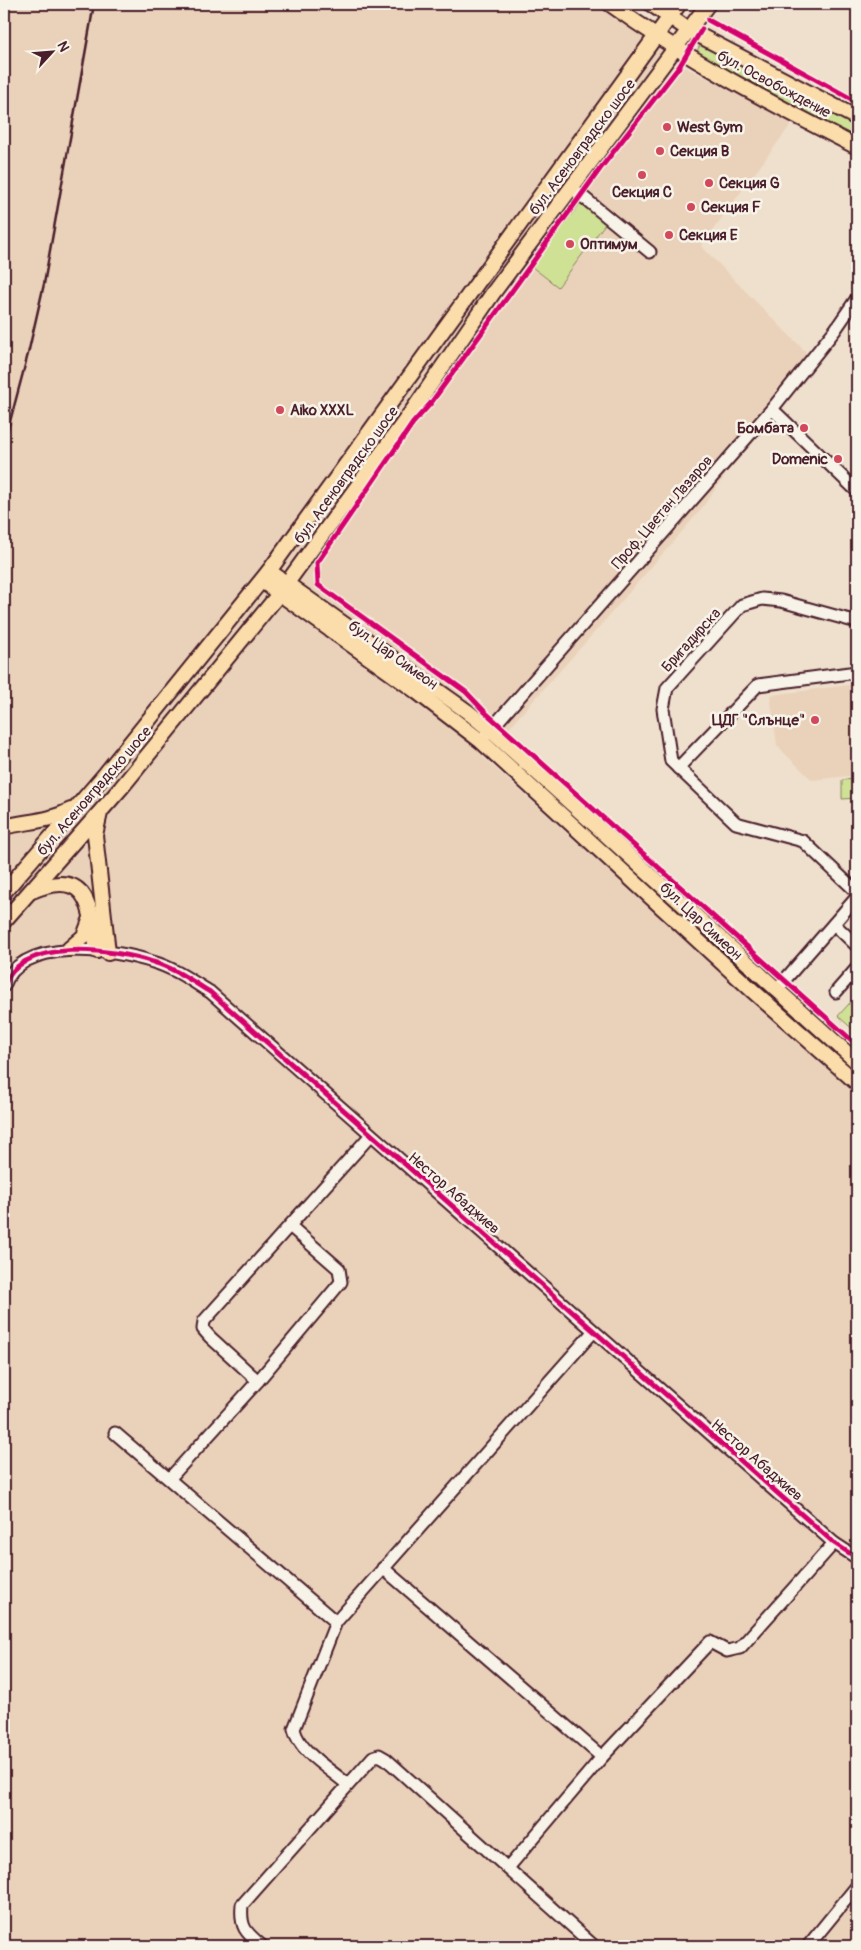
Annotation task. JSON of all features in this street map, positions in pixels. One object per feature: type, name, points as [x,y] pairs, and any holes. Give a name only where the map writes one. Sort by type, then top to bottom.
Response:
[{"type":"main road","name":"бул. Освобождение","points":[[610,4],[676,50],[784,110],[857,147]]},
{"type":"main road","name":"бул. Освобождение","points":[[651,4],[689,30],[857,118]]},
{"type":"main road","name":"бул. Асеновградско шосе","points":[[4,892],[78,806],[266,576],[679,4]]},
{"type":"main road","name":"бул. Асеновградско шосе","points":[[4,921],[100,811],[283,588],[571,187],[676,50],[708,4]]},
{"type":"main road","name":"бул. Цар Симеон","points":[[266,576],[416,691],[486,735],[857,1062]]},
{"type":"main road","name":"бул. Цар Симеон","points":[[486,735],[745,984],[857,1083]]},
{"type":"main road","points":[[4,827],[21,822],[47,821],[78,806]]},
{"type":"main road","points":[[100,811],[95,835],[102,952]]},
{"type":"main road","points":[[4,872],[6,880],[4,886]]},
{"type":"main road","points":[[27,894],[51,883],[69,883],[80,891],[89,906],[102,952]]},
{"type":"main road","points":[[69,949],[84,936],[92,917]]},
{"type":"street","points":[[571,187],[650,252]]},
{"type":"street","name":"Проф. Цветан Лазаров","points":[[486,735],[772,409],[835,330],[857,298]]},
{"type":"street","points":[[772,409],[857,491]]},
{"type":"street","name":"Бригадирска","points":[[857,622],[780,601],[762,599],[742,605],[667,688],[663,709],[672,761],[736,823],[804,840],[857,892]]},
{"type":"street","points":[[678,768],[758,685],[857,672]]},
{"type":"street","points":[[776,990],[857,897]]},
{"type":"street","points":[[834,924],[857,946]]},
{"type":"street","name":"Нестор Абаджиев","points":[[4,986],[22,962],[47,952],[69,949],[102,952],[152,961],[182,974],[210,992],[370,1136],[594,1331],[674,1405],[834,1544],[857,1558]]},
{"type":"street","points":[[836,992],[857,968]]},
{"type":"street","points":[[258,1381],[210,1337],[203,1329],[204,1321],[370,1136]]},
{"type":"street","points":[[170,1478],[258,1381],[341,1282],[339,1269],[290,1226]]},
{"type":"street","points":[[347,1784],[302,1745],[296,1737],[294,1729],[336,1622],[594,1331]]},
{"type":"street","points":[[115,1433],[170,1478],[336,1622]]},
{"type":"street","points":[[508,1868],[602,1757],[710,1642],[727,1651],[740,1648],[834,1544]]},
{"type":"street","points":[[383,1568],[602,1757]]},
{"type":"street","points":[[262,1946],[248,1934],[241,1921],[242,1905],[347,1784],[373,1756],[379,1755],[386,1758],[594,1946]]},
{"type":"street","points":[[808,1946],[857,1886]]},
{"type":"shaded area","points":[[4,4],[600,4],[685,67],[793,122],[701,246],[808,354],[785,392],[699,512],[483,757],[857,1095],[857,1946],[4,1946]]},
{"type":"shaded area","name":"ЦДГ \"Слънце\"","points":[[857,684],[857,775],[812,780],[777,746],[770,695]]},
{"type":"green space","points":[[701,43],[857,126],[857,138],[696,53]]},
{"type":"green space","name":"Оптимум","points":[[582,201],[608,220],[558,287],[532,267]]},
{"type":"green space","points":[[857,779],[857,798],[842,799],[842,780]]},
{"type":"green space","points":[[857,995],[857,1033],[838,1016]]},
{"type":"railway","points":[[4,444],[44,284],[94,4]]},
{"type":"cycle path","points":[[708,20],[857,102]]},
{"type":"cycle path","points":[[702,29],[679,67],[600,169],[431,403],[413,423],[317,563],[318,585],[466,692],[486,713],[857,1045]]},
{"type":"cycle path","points":[[4,986],[14,970],[29,959],[49,953],[71,950],[116,953],[136,957],[183,975],[210,992],[834,1543],[857,1558]]},
{"type":"place","name":"West Gym","points":[[667,127]]},
{"type":"place","name":"Секция B","points":[[660,151]]},
{"type":"place","name":"Секция C","points":[[642,175]]},
{"type":"place","name":"Секция G","points":[[709,183]]},
{"type":"place","name":"Секция F","points":[[691,207]]},
{"type":"place","name":"Секция E","points":[[669,235]]},
{"type":"place","name":"Оптимум","points":[[570,244]]},
{"type":"place","name":"Aiko XXXL","points":[[280,410]]},
{"type":"place","name":"Бомбата","points":[[804,428]]},
{"type":"place","name":"Domenic","points":[[838,459]]},
{"type":"place","name":"ЦДГ \"Слънце\"","points":[[815,720]]}]
